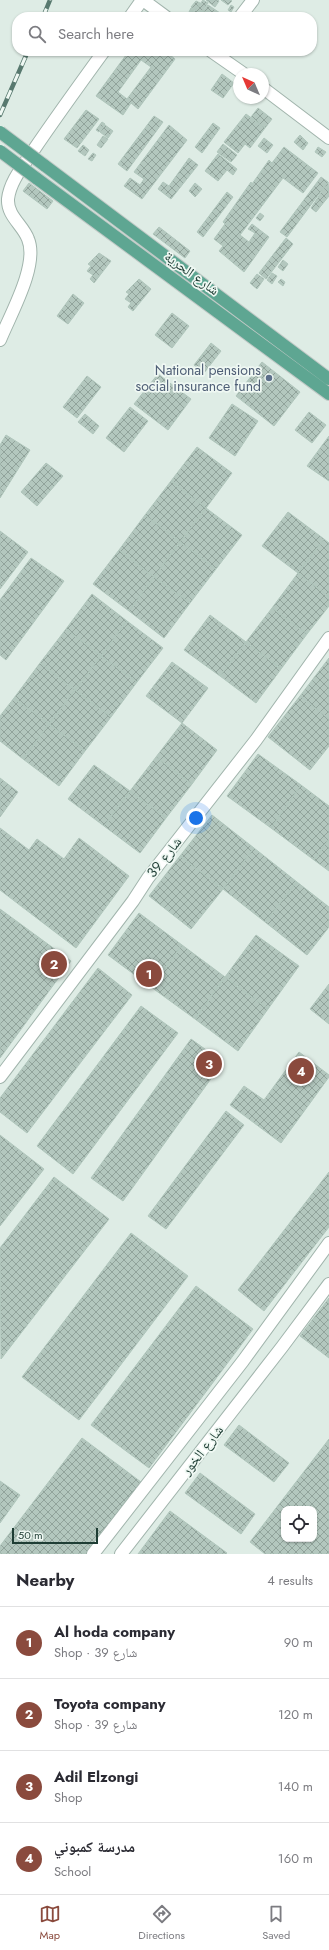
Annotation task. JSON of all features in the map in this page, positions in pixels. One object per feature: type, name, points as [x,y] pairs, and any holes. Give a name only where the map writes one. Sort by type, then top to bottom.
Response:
[{"type":"main road","name":"شارع الحرية","points":[[0,132],[329,379]]},
{"type":"main road","name":"شارع الحرية","points":[[0,151],[329,394]]},
{"type":"street","points":[[134,12],[143,0],[159,12]]},
{"type":"street","points":[[244,12],[253,0]]},
{"type":"street","points":[[0,340],[20,292],[30,263],[31,248],[28,238],[17,223],[9,206],[11,187],[57,115],[100,56]]},
{"type":"street","points":[[220,56],[236,68]]},
{"type":"street","points":[[269,93],[329,138]]},
{"type":"street","name":"شارع 39","points":[[0,1077],[128,907],[148,878],[256,740],[329,638]]},
{"type":"street","points":[[93,1554],[243,1361],[329,1243]]},
{"type":"street","name":"شارع الخور","points":[[121,1554],[282,1347],[329,1284]]},
{"type":"building","points":[[203,0],[208,3],[202,12],[194,12]]},
{"type":"building","points":[[206,0],[218,0],[219,1],[215,7]]},
{"type":"building","points":[[221,0],[231,0],[232,1],[228,5]]},
{"type":"building","points":[[196,1],[200,3],[195,10],[191,7]]},
{"type":"building","points":[[208,5],[218,12],[204,12],[203,11]]},
{"type":"building","points":[[231,5],[234,7],[231,12],[228,10]]},
{"type":"building","points":[[191,8],[194,10],[193,12],[189,12]]},
{"type":"building","points":[[125,56],[171,56],[175,59],[138,109],[131,103],[123,115],[96,96]],"holes":[[[141,60],[151,67],[127,99],[118,92]]]},
{"type":"building","points":[[222,74],[233,82],[223,98],[211,90]]},
{"type":"building","points":[[258,108],[272,119],[265,128],[251,117]]},
{"type":"building","points":[[86,110],[99,119],[77,148],[64,139]]},
{"type":"building","points":[[246,114],[265,128],[250,148],[245,144],[238,153],[224,142]]},
{"type":"building","points":[[154,116],[163,122],[127,171],[118,164]]},
{"type":"building","points":[[102,122],[105,124],[99,132],[96,130]]},
{"type":"building","points":[[213,123],[220,128],[202,153],[195,147]]},
{"type":"building","points":[[105,125],[113,131],[108,138],[100,132]]},
{"type":"building","points":[[169,125],[187,140],[142,199],[124,186],[130,178],[140,185],[144,179],[134,172]]},
{"type":"building","points":[[300,135],[308,143],[303,150],[294,142]]},
{"type":"building","points":[[103,136],[108,139],[101,148],[97,145]]},
{"type":"building","points":[[264,138],[273,145],[267,153],[258,146]]},
{"type":"building","points":[[223,144],[237,155],[231,162],[217,152]]},
{"type":"building","points":[[83,145],[89,150],[85,156],[78,151]]},
{"type":"building","points":[[284,147],[318,173],[303,193],[283,178],[240,235],[249,242],[255,233],[248,229],[252,224],[269,237],[244,272],[219,251],[223,246],[214,239],[225,224],[223,222],[251,182],[252,184],[269,160],[272,163]]},
{"type":"building","points":[[318,147],[326,152],[322,157],[315,152]]},
{"type":"building","points":[[93,153],[96,155],[92,161],[88,159]]},
{"type":"building","points":[[218,154],[237,169],[233,175],[227,170],[218,181],[205,171]]},
{"type":"building","points":[[189,158],[198,165],[171,199],[158,189],[163,182],[169,186]]},
{"type":"building","points":[[321,177],[328,182],[287,237],[280,232]]},
{"type":"building","points":[[328,182],[329,196],[316,212],[311,208]]},
{"type":"building","points":[[29,183],[53,201],[47,209],[23,191]]},
{"type":"building","points":[[195,183],[202,189],[195,197],[189,191]]},
{"type":"building","points":[[227,192],[233,197],[203,237],[197,232]]},
{"type":"building","points":[[260,213],[264,216],[260,221],[256,218]]},
{"type":"building","points":[[159,227],[190,251],[185,258],[153,234]]},
{"type":"building","points":[[286,238],[293,244],[266,279],[259,273]]},
{"type":"building","points":[[99,253],[111,261],[94,283],[90,279],[93,275],[87,271],[91,266],[88,264]]},
{"type":"building","points":[[283,260],[288,264],[283,271],[278,267]]},
{"type":"building","points":[[272,273],[277,276],[272,284],[267,280]]},
{"type":"building","points":[[257,274],[264,279],[257,289],[250,283]]},
{"type":"building","points":[[139,279],[151,289],[133,311],[128,307],[131,303],[125,299],[129,294],[126,292]]},
{"type":"building","points":[[281,279],[285,282],[283,286],[278,282]]},
{"type":"building","points":[[73,294],[84,303],[68,324],[57,316]]},
{"type":"building","points":[[172,313],[189,326],[172,348],[155,335]]},
{"type":"building","points":[[211,343],[221,351],[204,373],[194,365]]},
{"type":"building","points":[[262,362],[300,392],[274,426],[236,396]]},
{"type":"building","points":[[158,374],[191,399],[168,430],[134,404]]},
{"type":"building","points":[[87,376],[101,387],[77,418],[63,407]]},
{"type":"building","points":[[232,404],[258,421],[235,456],[209,438]]},
{"type":"building","points":[[130,407],[148,421],[124,452],[106,438]]},
{"type":"building","points":[[309,412],[326,425],[312,443],[295,430]]},
{"type":"building","points":[[85,414],[99,426],[93,434],[78,422]]},
{"type":"building","points":[[6,435],[30,450],[0,498],[0,445]]},
{"type":"building","points":[[329,436],[329,481],[307,466]]},
{"type":"building","points":[[197,447],[232,473],[206,508],[171,481]]},
{"type":"building","points":[[46,463],[63,476],[37,506],[21,492]]},
{"type":"building","points":[[171,481],[206,508],[180,542],[145,515]]},
{"type":"building","points":[[206,508],[242,535],[216,569],[180,542]]},
{"type":"building","points":[[288,512],[324,539],[298,573],[262,546]]},
{"type":"building","points":[[145,515],[180,542],[154,577],[119,550]]},
{"type":"building","points":[[0,531],[28,552],[0,589]]},
{"type":"building","points":[[324,539],[329,543],[329,597],[298,573]]},
{"type":"building","points":[[180,542],[216,569],[190,603],[154,577]]},
{"type":"building","points":[[119,550],[154,577],[129,611],[93,584]]},
{"type":"building","points":[[31,558],[64,581],[6,660],[0,655],[0,600]]},
{"type":"building","points":[[298,573],[329,597],[329,606],[307,634],[272,608]]},
{"type":"building","points":[[154,577],[190,603],[164,638],[129,611]]},
{"type":"building","points":[[92,594],[127,621],[101,656],[66,629]]},
{"type":"building","points":[[272,608],[307,634],[281,669],[246,642]]},
{"type":"building","points":[[210,615],[246,642],[220,676],[184,650]]},
{"type":"building","points":[[127,621],[163,648],[137,682],[101,656]]},
{"type":"building","points":[[66,629],[101,656],[75,690],[40,663]]},
{"type":"building","points":[[246,642],[281,669],[256,703],[220,676]]},
{"type":"building","points":[[101,656],[137,682],[111,717],[75,690]]},
{"type":"building","points":[[329,658],[329,719],[300,696]]},
{"type":"building","points":[[172,662],[208,688],[182,723],[146,696]]},
{"type":"building","points":[[40,663],[75,690],[49,724],[14,698]]},
{"type":"building","points":[[75,690],[111,717],[85,751],[49,724]]},
{"type":"building","points":[[300,696],[329,719],[329,746],[310,770],[268,737]]},
{"type":"building","points":[[14,698],[49,724],[23,759],[0,741],[0,716]]},
{"type":"building","points":[[182,723],[217,750],[192,784],[156,757]]},
{"type":"building","points":[[49,724],[85,751],[59,786],[23,759]]},
{"type":"building","points":[[258,754],[301,785],[271,828],[227,796]]},
{"type":"building","points":[[156,757],[192,784],[166,818],[130,791]]},
{"type":"building","points":[[94,765],[130,791],[104,826],[68,799]]},
{"type":"building","points":[[0,778],[18,792],[0,817]]},
{"type":"building","points":[[301,785],[329,806],[329,839],[314,860],[271,828]]},
{"type":"building","points":[[130,791],[166,818],[140,853],[104,826]]},
{"type":"building","points":[[212,815],[254,848],[223,889],[180,856]]},
{"type":"building","points":[[0,828],[29,850],[37,839],[64,859],[79,838],[129,876],[76,948],[0,890]]},
{"type":"building","points":[[329,839],[329,871],[314,860]]},
{"type":"building","points":[[254,848],[297,882],[265,922],[223,889]]},
{"type":"building","points":[[180,856],[223,889],[191,929],[149,896]]},
{"type":"building","points":[[297,882],[329,907],[329,927],[307,955],[265,922]]},
{"type":"building","points":[[0,909],[71,961],[0,1058]]},
{"type":"building","points":[[139,913],[182,945],[151,987],[108,955]]},
{"type":"building","points":[[256,935],[299,966],[268,1009],[225,977]]},
{"type":"building","points":[[182,945],[225,977],[195,1019],[151,987]]},
{"type":"building","points":[[98,968],[132,995],[27,1133],[0,1112],[0,1098]]},
{"type":"building","points":[[225,977],[268,1009],[238,1051],[195,1019]]},
{"type":"building","points":[[329,984],[329,1024],[310,1009]]},
{"type":"building","points":[[141,1006],[178,1033],[73,1174],[37,1146]]},
{"type":"building","points":[[191,1039],[223,1062],[123,1201],[91,1178]]},
{"type":"building","points":[[299,1052],[329,1075],[329,1077],[281,1143],[230,1105],[244,1086],[264,1100]]},
{"type":"building","points":[[226,1111],[244,1125],[166,1229],[148,1216]]},
{"type":"building","points":[[0,1135],[44,1169],[0,1226]]},
{"type":"building","points":[[329,1172],[329,1227],[264,1311],[238,1290]]},
{"type":"building","points":[[54,1177],[109,1219],[1,1359],[0,1248]]},
{"type":"building","points":[[131,1233],[188,1276],[79,1420],[22,1377]]},
{"type":"building","points":[[196,1286],[253,1329],[149,1468],[91,1425]]},
{"type":"building","points":[[329,1298],[329,1358],[300,1336]]},
{"type":"building","points":[[239,1425],[289,1463],[274,1482],[224,1445]]},
{"type":"building","points":[[82,1438],[141,1482],[87,1554],[0,1554],[0,1546]]},
{"type":"building","points":[[329,1439],[329,1554],[265,1554],[250,1542]]},
{"type":"building","points":[[200,1473],[255,1514],[241,1534],[185,1493]]},
{"type":"building","points":[[0,1481],[20,1495],[0,1523]]},
{"type":"building","points":[[170,1511],[227,1553],[138,1554]]},
{"type":"railway","points":[[45,12],[50,0]]},
{"type":"railway","points":[[0,115],[26,56]]},
{"type":"place","name":"National pensions social insurance fund","points":[[269,378]]},
{"type":"place","name":"Toyota company","points":[[54,964]]},
{"type":"place","name":"Al hoda company","points":[[149,974]]},
{"type":"place","name":"Adil Elzongi","points":[[209,1064]]},
{"type":"place","name":"مدرسة كمبوني","points":[[301,1071]]}]
